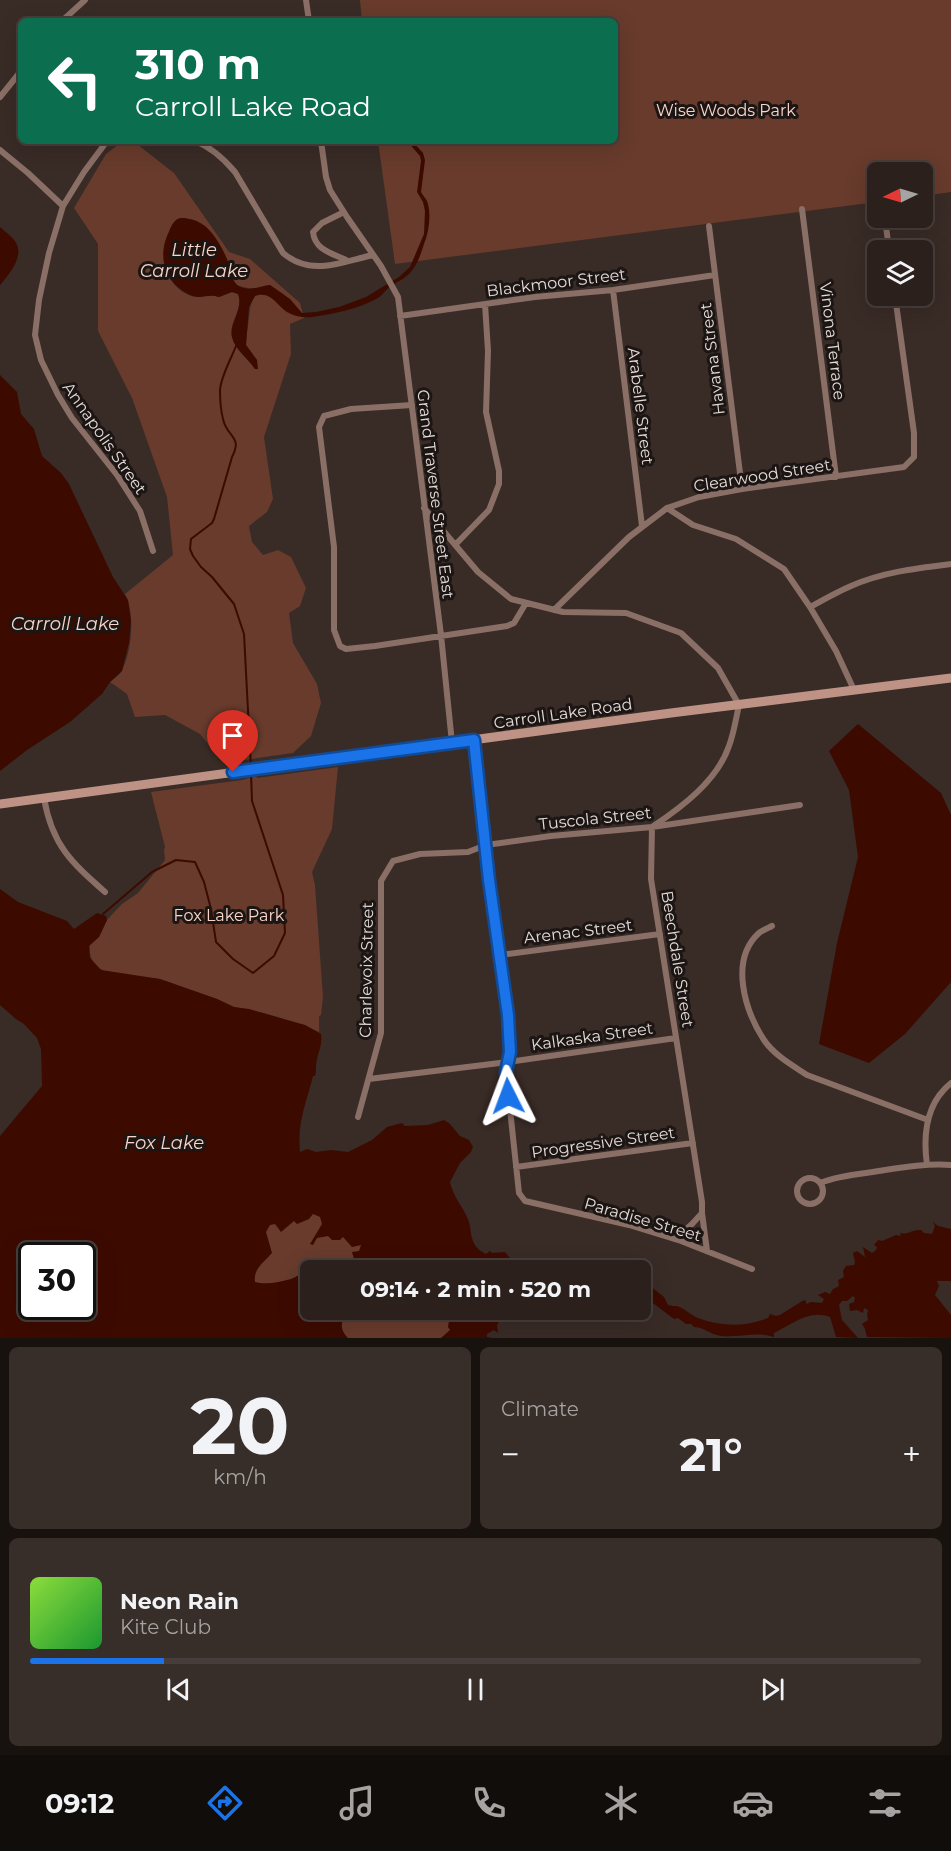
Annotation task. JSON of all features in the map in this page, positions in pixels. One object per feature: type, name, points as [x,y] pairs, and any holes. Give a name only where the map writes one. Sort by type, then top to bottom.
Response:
[{"type":"street","points":[[306,0],[309,18]]},
{"type":"street","points":[[65,18],[82,1]]},
{"type":"street","points":[[0,97],[18,74]]},
{"type":"street","name":"Annapolis Street","points":[[105,144],[63,206],[55,229],[39,300],[35,335],[37,348],[48,378],[72,418],[117,475],[140,512],[153,552]]},
{"type":"street","points":[[201,144],[227,162],[235,172],[283,253],[291,260],[312,267],[373,255]]},
{"type":"street","points":[[322,144],[330,190],[344,212],[322,223],[313,232],[314,240],[320,248],[347,260]]},
{"type":"street","points":[[0,150],[63,206]]},
{"type":"street","name":"Vinona Terrace","points":[[802,209],[836,477]]},
{"type":"street","name":"Grand Traverse Street East","points":[[344,212],[398,297],[441,635],[452,743]]},
{"type":"street","name":"Havana Street","points":[[709,226],[742,489]]},
{"type":"street","name":"Blackmoor Street","points":[[400,316],[716,275]]},
{"type":"street","name":"Arabelle Street","points":[[613,290],[642,526]]},
{"type":"street","points":[[456,544],[489,510],[499,484],[499,471],[487,425],[488,351],[485,304]]},
{"type":"street","name":"Clearwood Street","points":[[554,610],[596,567],[642,526],[667,508],[699,497],[742,489],[904,467],[914,457],[914,433],[895,306]]},
{"type":"street","points":[[412,405],[336,412],[324,416],[319,427],[334,547],[334,630],[340,646],[346,649],[507,626],[514,623],[526,603]]},
{"type":"street","points":[[424,508],[478,572],[511,599],[563,612],[626,613],[681,633],[718,668],[739,705],[730,745],[723,761],[708,781],[672,813],[652,826]]},
{"type":"street","points":[[667,508],[693,525],[735,539],[784,569],[836,651],[854,690]]},
{"type":"street","points":[[810,607],[852,585],[917,568],[951,564]]},
{"type":"street","name":"Carroll Lake Road","points":[[0,804],[951,678]]},
{"type":"street","points":[[474,740],[508,1015],[510,1052],[506,1072],[516,1167]]},
{"type":"street","points":[[44,798],[49,824],[65,855],[105,892]]},
{"type":"street","name":"Tuscola Street","points":[[393,861],[420,854],[468,852],[486,845],[652,826],[800,805]]},
{"type":"street","name":"Beechdale Street","points":[[652,826],[651,879],[701,1192],[707,1251]]},
{"type":"street","name":"Charlevoix Street","points":[[358,1117],[381,1033],[381,880],[393,861]]},
{"type":"street","points":[[771,926],[760,933],[750,945],[742,971],[743,987],[749,1007],[765,1041],[791,1065],[807,1075],[928,1120]]},
{"type":"street","name":"Arenac Street","points":[[500,955],[660,934]]},
{"type":"street","name":"Kalkaska Street","points":[[369,1079],[676,1038]]},
{"type":"street","points":[[927,1165],[924,1146],[928,1120],[936,1100],[951,1083]]},
{"type":"street","name":"Progressive Street","points":[[516,1167],[693,1143]]},
{"type":"street","points":[[820,1183],[834,1178],[927,1165],[951,1166]]},
{"type":"street","name":"Paradise Street","points":[[516,1167],[519,1193],[525,1201],[628,1225],[675,1239],[752,1269]]},
{"type":"street","points":[[814,1179],[820,1183],[823,1193],[819,1201],[807,1204],[800,1198],[798,1190],[802,1182],[814,1179]]},
{"type":"street","points":[[675,1239],[702,1213]]},
{"type":"green space","name":"Wise Woods Park","points":[[360,0],[951,0],[951,192],[933,195],[933,162],[867,162],[867,203],[395,264],[378,144],[618,144],[618,18],[362,18]]},
{"type":"green space","points":[[119,144],[137,144],[174,173],[229,252],[250,259],[300,303],[304,318],[290,324],[291,354],[264,437],[273,499],[267,512],[249,526],[252,542],[263,555],[278,550],[291,557],[306,588],[300,606],[289,613],[293,643],[317,684],[321,703],[311,736],[293,753],[223,763],[200,734],[165,715],[135,717],[127,694],[110,682],[122,670],[130,641],[130,611],[125,594],[173,555],[167,497],[132,398],[98,331],[98,244],[74,208],[106,154]],"holes":[[[180,218],[197,222],[213,234],[238,286],[253,289],[270,285],[283,294],[302,316],[289,312],[264,294],[258,294],[255,297],[250,307],[246,345],[257,360],[255,369],[239,350],[232,337],[232,326],[239,305],[238,294],[232,292],[219,297],[191,296],[176,286],[167,272],[163,255],[170,229]]]},
{"type":"green space","name":"Fox Lake Park","points":[[338,767],[332,829],[312,872],[315,885],[323,997],[319,1016],[319,1032],[264,1013],[234,1007],[160,979],[109,973],[94,962],[90,954],[90,944],[99,937],[107,920],[122,904],[138,893],[165,860],[165,847],[151,792],[242,780],[256,776],[257,778]]},
{"type":"green space","points":[[310,1191],[427,1260],[300,1260],[300,1320],[472,1320],[468,1338],[217,1338],[241,1232]]},
{"type":"water","name":"Little Carroll Lake","points":[[410,144],[415,144],[423,153],[425,160],[421,192],[427,202],[429,224],[420,257],[409,274],[371,302],[354,308],[309,317],[292,314],[266,295],[255,296],[249,307],[246,345],[257,360],[258,369],[255,369],[239,350],[232,337],[239,305],[238,294],[232,292],[219,297],[193,296],[180,289],[169,277],[164,262],[164,245],[173,223],[182,218],[197,221],[210,231],[221,246],[235,283],[243,288],[251,289],[270,285],[290,299],[302,313],[339,307],[366,297],[399,277],[410,267],[424,234],[425,211],[417,192],[420,156]]},
{"type":"water","points":[[0,227],[14,240],[18,255],[14,266],[0,285]]},
{"type":"water","name":"Carroll Lake","points":[[0,375],[17,392],[21,414],[34,429],[42,456],[61,473],[69,484],[113,577],[128,600],[131,621],[129,643],[122,671],[110,682],[102,694],[70,722],[0,771]]},
{"type":"water","points":[[858,724],[941,793],[951,815],[951,982],[905,1034],[869,1063],[819,1044],[837,943],[858,857],[849,790],[829,751]]},
{"type":"water","name":"Fox Lake","points":[[0,889],[18,902],[67,921],[74,929],[97,913],[106,916],[107,920],[99,937],[89,946],[90,958],[101,970],[160,979],[234,1007],[305,1025],[321,1034],[315,1076],[313,1076],[301,1122],[300,1152],[307,1149],[316,1152],[331,1150],[348,1152],[372,1140],[387,1127],[402,1123],[405,1126],[428,1125],[444,1120],[460,1136],[469,1140],[473,1147],[460,1163],[450,1182],[451,1187],[469,1221],[472,1238],[478,1249],[486,1254],[490,1251],[492,1253],[505,1252],[511,1260],[354,1260],[352,1252],[359,1251],[361,1245],[352,1247],[343,1237],[340,1240],[332,1240],[328,1236],[317,1238],[313,1245],[310,1244],[322,1224],[320,1217],[313,1214],[309,1219],[297,1224],[294,1221],[281,1232],[275,1224],[270,1225],[266,1232],[272,1253],[257,1269],[255,1282],[278,1282],[300,1274],[300,1320],[342,1320],[342,1327],[348,1338],[0,1338],[0,1136],[42,1086],[41,1049],[37,1038],[0,1005]]},
{"type":"water","points":[[933,1222],[938,1226],[951,1229],[951,1281],[937,1281],[939,1286],[935,1295],[951,1315],[951,1338],[867,1337],[862,1324],[868,1320],[868,1310],[864,1308],[863,1313],[857,1310],[850,1311],[849,1304],[854,1302],[855,1298],[853,1296],[839,1305],[842,1320],[858,1338],[836,1337],[830,1317],[822,1315],[807,1316],[774,1333],[774,1337],[768,1335],[721,1336],[686,1324],[678,1318],[674,1319],[651,1302],[651,1287],[664,1297],[668,1305],[680,1307],[698,1318],[733,1325],[759,1321],[768,1318],[770,1314],[780,1315],[804,1300],[806,1304],[822,1303],[824,1299],[818,1295],[825,1292],[830,1294],[839,1286],[838,1280],[844,1277],[843,1271],[846,1266],[854,1265],[853,1253],[857,1251],[865,1257],[863,1247],[872,1253],[876,1250],[877,1247],[874,1245],[878,1240],[882,1241],[896,1235],[901,1236],[900,1233],[915,1230],[932,1234],[935,1226]]},
{"type":"water","points":[[449,1320],[500,1320],[497,1325],[498,1333],[494,1330],[487,1334],[487,1337],[492,1338],[441,1338],[450,1330]]},
{"type":"waterway","points":[[236,346],[220,386],[223,419],[235,441],[235,450],[214,519],[191,539],[190,549],[201,567],[234,604],[244,634],[251,768]]},
{"type":"waterway","points":[[103,914],[152,872],[176,860],[195,862],[204,882],[216,942],[233,959],[253,973],[274,956],[285,933],[283,895],[252,801],[251,774]]},
{"type":"route","points":[[233,772],[474,740],[489,880],[508,1015],[510,1052],[506,1072],[508,1096]]}]
